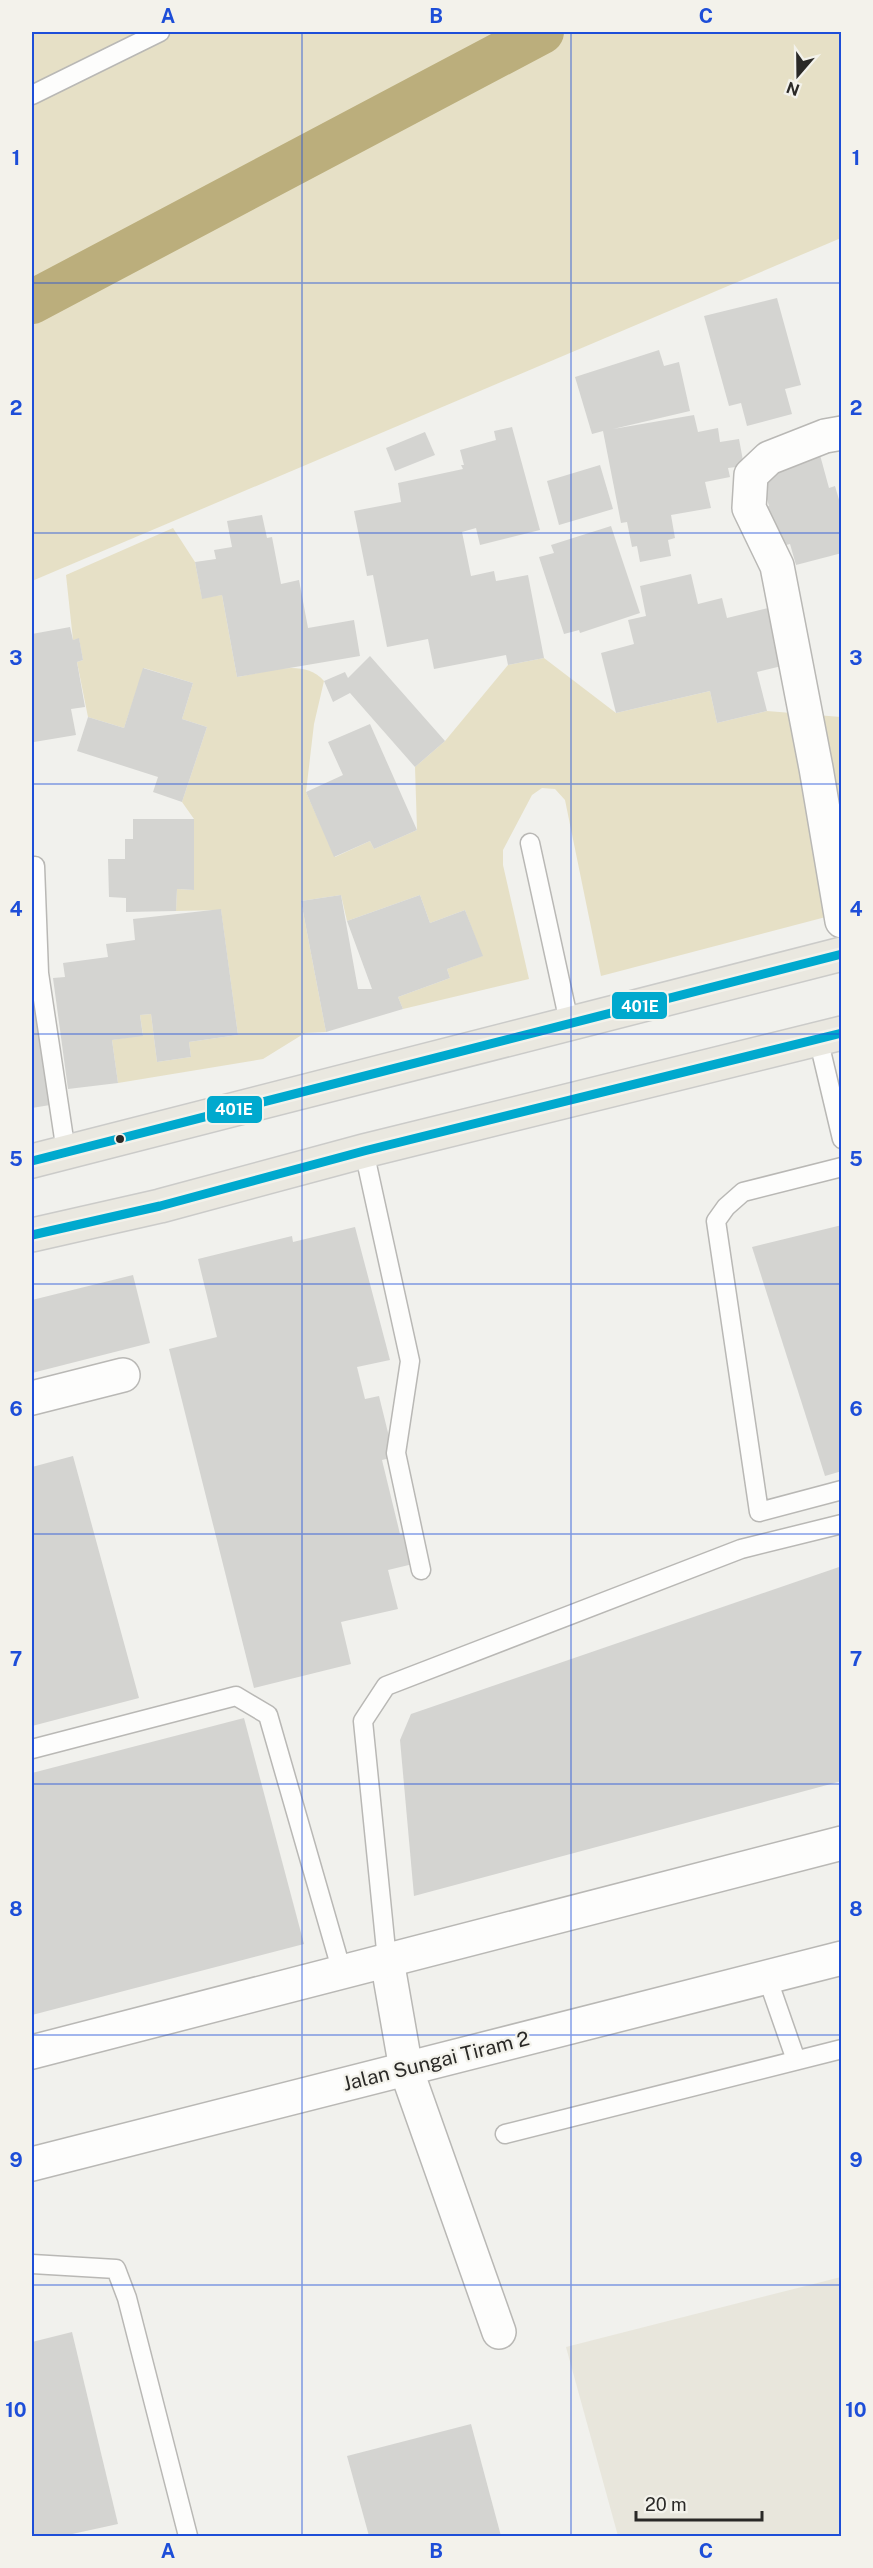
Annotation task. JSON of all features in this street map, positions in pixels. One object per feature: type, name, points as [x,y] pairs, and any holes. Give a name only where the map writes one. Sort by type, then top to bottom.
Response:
[{"type":"highway","points":[[32,1161],[842,954]]},
{"type":"highway","points":[[32,1235],[160,1206],[364,1151],[830,1035]]},
{"type":"street","points":[[842,433],[825,436],[769,458],[751,475],[749,508],[777,566],[816,768],[842,921]]},
{"type":"street","points":[[32,1398],[123,1375]]},
{"type":"street","points":[[32,2052],[842,1843]]},
{"type":"street","name":"Jalan Sungai Tiram 2","points":[[32,2164],[842,1959]]},
{"type":"street","points":[[387,1960],[406,2069],[499,2332]]},
{"type":"lane","points":[[32,95],[160,32]]},
{"type":"lane","points":[[530,843],[569,1022]]},
{"type":"lane","points":[[35,866],[35,974],[66,1152]]},
{"type":"lane","points":[[830,1035],[842,1139]]},
{"type":"lane","points":[[364,1151],[410,1361],[396,1453],[421,1570]]},
{"type":"lane","points":[[842,1167],[743,1192],[726,1207],[716,1221],[759,1512],[842,1490]]},
{"type":"lane","points":[[387,1960],[363,1721],[386,1686],[741,1549],[842,1524]]},
{"type":"lane","points":[[32,1749],[236,1696],[268,1715],[342,1972]]},
{"type":"lane","points":[[767,1977],[796,2060]]},
{"type":"lane","points":[[506,2134],[842,2049]]},
{"type":"lane","points":[[32,2265],[116,2269],[128,2298],[184,2535]]},
{"type":"shaded area","points":[[32,32],[841,32],[841,238],[32,581]]},
{"type":"shaded area","points":[[173,528],[195,562],[202,598],[222,595],[237,677],[283,668],[295,668],[315,674],[324,681],[314,724],[306,792],[335,857],[370,841],[374,849],[417,830],[415,767],[445,741],[508,665],[544,658],[616,713],[710,691],[717,723],[767,711],[841,717],[841,913],[601,976],[565,800],[555,789],[542,788],[532,795],[503,850],[503,865],[529,979],[403,1009],[398,997],[450,978],[447,969],[482,956],[465,910],[430,923],[420,895],[347,921],[341,895],[301,901],[326,1032],[305,1033],[263,1059],[118,1083],[112,1040],[143,1035],[140,1015],[151,1014],[157,1062],[191,1057],[189,1042],[238,1035],[221,910],[176,911],[177,889],[194,890],[194,819],[182,802],[207,727],[182,719],[193,683],[144,668],[124,728],[88,717],[77,662],[83,660],[79,639],[73,640],[66,575]]},
{"type":"shaded area","points":[[841,2277],[841,2536],[618,2536],[566,2347]]},
{"type":"building","points":[[777,298],[801,385],[785,389],[792,414],[747,426],[741,403],[729,406],[704,316]]},
{"type":"building","points":[[659,350],[664,366],[679,362],[690,411],[613,429],[694,415],[698,432],[718,428],[720,442],[739,439],[744,466],[728,468],[730,477],[705,482],[711,508],[671,515],[675,538],[668,540],[671,556],[640,562],[637,546],[632,547],[627,522],[621,523],[603,431],[592,434],[575,377]]},
{"type":"building","points":[[512,427],[540,530],[480,545],[476,528],[462,532],[471,576],[494,571],[496,581],[528,575],[544,658],[508,665],[506,655],[434,669],[428,639],[387,647],[373,575],[367,576],[354,511],[401,502],[398,483],[463,469],[460,450],[496,440],[494,431]]},
{"type":"building","points":[[425,432],[435,455],[395,471],[386,448]]},
{"type":"building","points":[[820,455],[829,488],[835,486],[842,510],[842,553],[796,565],[790,544],[774,548],[763,507],[769,506],[759,471]]},
{"type":"building","points":[[600,465],[613,509],[559,525],[547,481]]},
{"type":"building","points":[[262,515],[267,538],[272,537],[281,584],[299,580],[308,628],[354,620],[360,656],[237,677],[222,595],[202,599],[195,562],[216,559],[214,550],[232,547],[227,521]]},
{"type":"building","points":[[611,526],[640,613],[580,633],[579,630],[564,634],[539,557],[554,553],[551,545]]},
{"type":"building","points":[[691,574],[698,604],[722,598],[727,618],[772,607],[786,665],[757,672],[767,711],[717,723],[710,691],[616,713],[601,653],[634,644],[628,620],[646,616],[640,586]]},
{"type":"building","points":[[70,627],[73,640],[79,638],[83,660],[77,662],[85,707],[71,709],[76,735],[34,742],[32,634]]},
{"type":"building","points":[[370,656],[445,741],[415,767],[350,693],[333,702],[324,681],[345,672],[348,678]]},
{"type":"building","points":[[143,668],[193,683],[182,719],[207,727],[182,802],[153,792],[158,777],[77,751],[88,717],[124,728]]},
{"type":"building","points":[[370,724],[417,830],[374,849],[370,841],[334,857],[306,792],[343,775],[328,742]]},
{"type":"building","points":[[133,819],[194,819],[194,890],[177,889],[176,911],[126,912],[126,898],[109,897],[108,859],[125,859],[125,839],[133,839]]},
{"type":"building","points":[[341,895],[358,989],[372,989],[347,921],[420,895],[430,923],[465,910],[483,956],[447,969],[450,978],[398,997],[403,1009],[326,1032],[301,901]]},
{"type":"building","points":[[221,909],[238,1035],[189,1042],[191,1057],[157,1062],[151,1014],[140,1015],[143,1036],[112,1040],[118,1083],[68,1089],[53,978],[65,977],[63,963],[108,957],[106,944],[135,940],[133,919]]},
{"type":"building","points":[[35,1002],[50,1105],[32,1108],[32,1003]]},
{"type":"building","points":[[842,1225],[842,1471],[825,1476],[752,1247]]},
{"type":"building","points":[[355,1227],[390,1360],[357,1367],[365,1399],[379,1396],[394,1457],[382,1460],[400,1534],[405,1533],[413,1564],[388,1570],[398,1609],[341,1622],[351,1664],[254,1688],[169,1349],[217,1337],[198,1259],[292,1236],[293,1242]]},
{"type":"building","points":[[133,1275],[150,1343],[32,1373],[32,1300]]},
{"type":"building","points":[[73,1456],[139,1698],[32,1726],[32,1467]]},
{"type":"building","points":[[842,1566],[842,1781],[414,1896],[400,1740],[411,1714]]},
{"type":"building","points":[[244,1718],[304,1944],[32,2015],[32,1773]]},
{"type":"building","points":[[72,2332],[118,2524],[63,2536],[32,2536],[32,2342]]},
{"type":"building","points":[[471,2424],[501,2536],[369,2536],[347,2456]]},
{"type":"waterway","points":[[32,302],[542,32]]},
{"type":"transit line","name":"401E","points":[[32,1161],[842,954]]},
{"type":"transit line","name":"401E","points":[[32,1235],[160,1206],[364,1151],[842,1033]]}]
